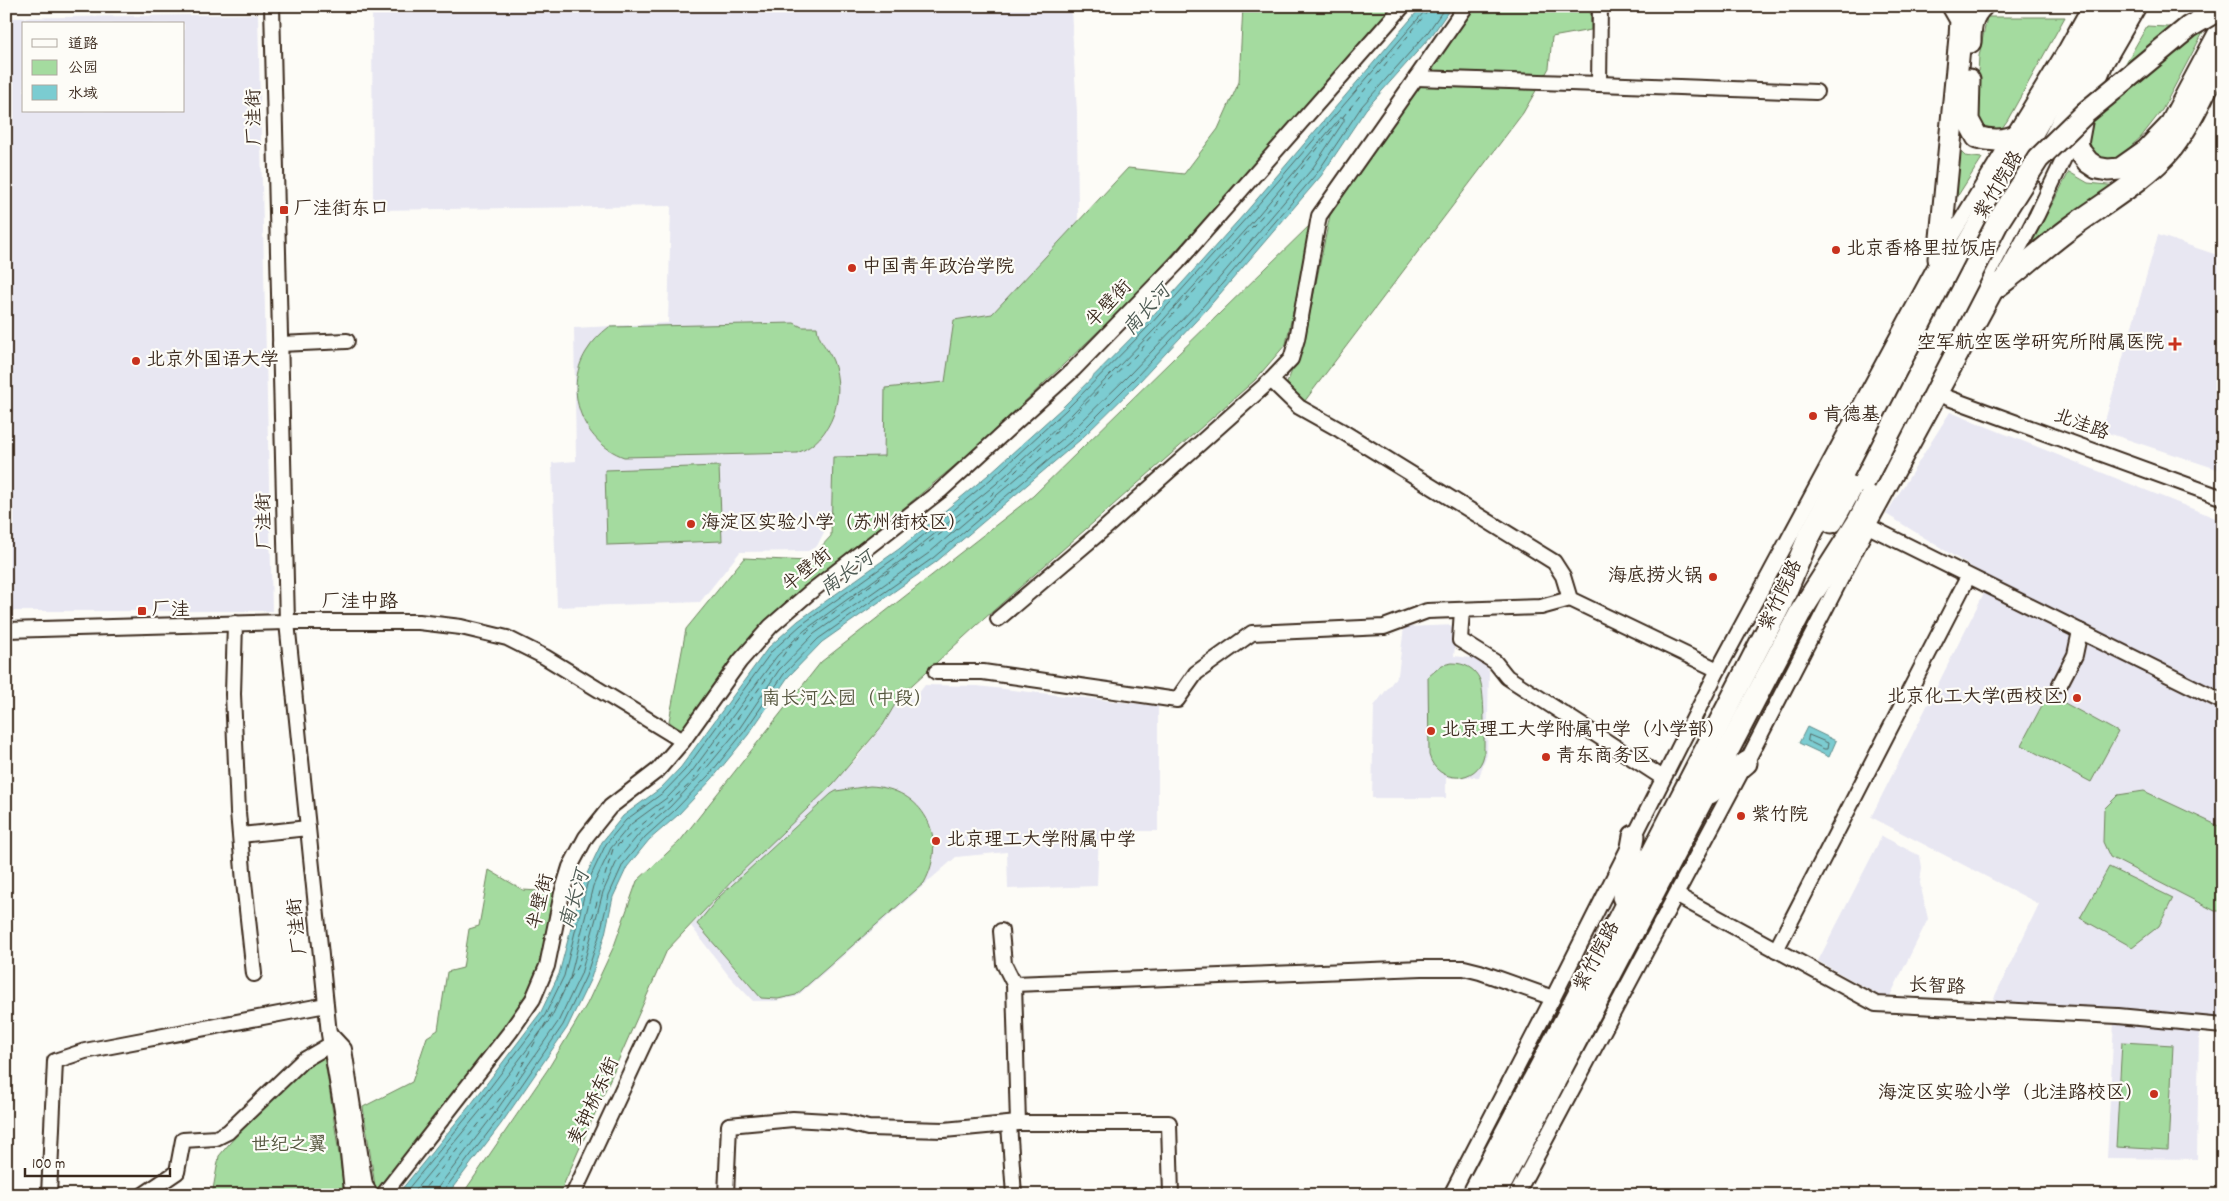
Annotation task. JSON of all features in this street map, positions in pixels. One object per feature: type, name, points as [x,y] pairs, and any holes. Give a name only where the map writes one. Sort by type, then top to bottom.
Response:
[{"type":"highway","points":[[1939,259],[1961,20],[1953,6]]},
{"type":"highway","points":[[1982,6],[1975,13],[1970,28],[1968,120],[1977,137],[1986,140],[2011,139],[2037,125]]},
{"type":"highway","name":"紫竹院路","points":[[1495,1195],[1800,613],[1863,524],[1933,392],[1970,304],[2087,56],[2106,6]]},
{"type":"highway","name":"紫竹院路","points":[[1473,1195],[1618,920],[1781,603],[1854,480],[1902,361],[1938,291],[2037,125],[2126,6]]},
{"type":"highway","points":[[1800,613],[1839,526],[1854,480],[2010,184],[2032,154],[2064,118],[2159,40],[2205,6]]},
{"type":"highway","points":[[2087,56],[2077,144],[2081,154],[2097,168],[2108,170],[2120,169],[2147,150],[2170,126],[2220,32],[2221,7]]},
{"type":"highway","points":[[1854,480],[1999,220],[2038,159],[2085,113],[2182,34],[2221,7]]},
{"type":"highway","points":[[1970,304],[1997,288],[2071,228],[2136,181],[2171,149],[2191,118],[2223,54]]},
{"type":"highway","points":[[1854,480],[1854,419],[1902,361]]},
{"type":"highway","points":[[1848,563],[1863,524]]},
{"type":"highway","points":[[1702,800],[1746,763]]},
{"type":"highway","points":[[1618,920],[1634,836]]},
{"type":"street","name":"厂洼街","points":[[272,6],[287,622],[330,1039],[346,1134],[352,1192],[359,1195]]},
{"type":"street","name":"半壁街","points":[[383,1195],[533,999],[546,966],[562,893],[570,867],[586,837],[610,807],[658,770],[683,741],[740,661],[771,626],[809,593],[940,491],[1074,369],[1178,262],[1403,6]]},
{"type":"street","points":[[998,619],[1104,529],[1271,380],[1290,359],[1297,339],[1320,216],[1466,6]]},
{"type":"street","points":[[1599,84],[1600,6]]},
{"type":"street","points":[[2087,56],[2090,6]]},
{"type":"street","name":"紫竹院路","points":[[1451,1195],[1554,998],[1718,670],[1939,259],[2011,139],[2087,56],[2139,6]]},
{"type":"street","points":[[1416,78],[1816,92]]},
{"type":"street","name":"紫竹院路","points":[[1933,392],[1997,288],[2037,215],[2079,127]]},
{"type":"street","points":[[280,344],[347,341]]},
{"type":"street","points":[[1271,380],[1299,407],[1340,430],[1554,562],[1563,576],[1570,599]]},
{"type":"street","name":"北洼路","points":[[1933,392],[2223,498]]},
{"type":"street","points":[[1863,524],[2223,702]]},
{"type":"street","name":"紫竹院路","points":[[1516,1195],[1746,763],[1848,563]]},
{"type":"street","points":[[1776,950],[1968,577]]},
{"type":"street","points":[[936,672],[983,672],[1177,700],[1196,674],[1252,633],[1384,627],[1427,611],[1541,607],[1570,599],[1718,670]]},
{"type":"street","points":[[1462,610],[1460,640],[1495,662],[1507,677],[1663,778]]},
{"type":"street","name":"厂洼中路","points":[[6,630],[287,622],[419,622],[461,627],[507,638],[545,657],[683,741]]},
{"type":"street","points":[[234,623],[233,694],[244,882],[254,974]]},
{"type":"street","points":[[2060,684],[2075,655],[2080,631]]},
{"type":"street","points":[[241,834],[308,828]]},
{"type":"street","name":"长智路","points":[[1676,895],[1876,1004],[2118,1016],[2223,1026]]},
{"type":"street","points":[[1001,931],[1004,964],[1014,984],[1014,1195]]},
{"type":"street","points":[[1014,984],[1464,968],[1554,998]]},
{"type":"street","points":[[49,1195],[55,1061],[84,1051],[326,1005]]},
{"type":"street","name":"麦钟桥东街","points":[[572,1195],[652,1026]]},
{"type":"street","points":[[144,1195],[177,1172],[183,1140],[216,1138],[228,1132],[302,1062],[330,1039],[344,1049],[365,1185],[371,1195]]},
{"type":"street","points":[[726,1195],[729,1125],[793,1119],[845,1122],[868,1128],[944,1130],[1013,1124],[1169,1123],[1171,1195]]},
{"type":"shaded area","name":"中国青年政治学院","points":[[372,6],[761,6],[1071,9],[1077,112],[1078,222],[992,314],[954,320],[945,383],[884,456],[833,498],[832,516],[817,546],[808,551],[740,552],[700,602],[557,607],[552,463],[576,461],[574,328],[668,323],[671,206],[373,210]]},
{"type":"shaded area","name":"北京外国语大学","points":[[258,14],[272,611],[6,611],[6,18]]},
{"type":"shaded area","name":"空军航空医学研究所附属医院","points":[[2158,235],[2223,257],[2223,471],[2102,431]]},
{"type":"shaded area","name":"北京化工大学(西校区)","points":[[1950,412],[2223,521],[2223,1018],[2115,1008],[1992,1002],[2039,904],[1871,817],[1991,579],[1886,514]]},
{"type":"shaded area","name":"北京理工大学附属中学（小学部）","points":[[1457,625],[1454,656],[1480,659],[1486,664],[1489,672],[1487,755],[1479,777],[1446,778],[1446,798],[1372,798],[1374,706],[1398,675],[1404,627]]},
{"type":"shaded area","name":"北京理工大学附属中学","points":[[925,685],[977,686],[1158,706],[1158,831],[1099,831],[1097,886],[1008,889],[1007,852],[956,857],[796,997],[775,1001],[753,1001],[729,976],[691,926],[735,878],[857,758],[883,725],[900,696],[914,699]]},
{"type":"shaded area","points":[[1882,836],[1920,856],[1922,867],[1920,883],[1928,919],[1888,1000],[1818,961]]},
{"type":"shaded area","name":"海淀区实验小学（北洼路校区）","points":[[2114,1021],[2199,1030],[2197,1159],[2107,1158]]},
{"type":"green space","points":[[1243,6],[1394,6],[1254,165],[1129,302],[976,448],[769,620],[680,731],[669,721],[686,629],[744,558],[808,561],[831,536],[833,457],[884,456],[885,388],[945,382],[954,320],[992,314],[1128,168],[1184,174],[1218,129],[1239,82]]},
{"type":"green space","points":[[1474,6],[1590,6],[1591,30],[1552,37],[1549,68],[1523,113],[1304,402],[1287,383],[1304,341],[1330,215]]},
{"type":"green space","points":[[1987,17],[2065,17],[2007,121],[2002,128],[1988,132],[1975,120],[1979,56]]},
{"type":"green space","points":[[2147,26],[2205,29],[2162,110],[2141,137],[2119,157],[2105,160],[2093,153],[2088,141],[2090,126]]},
{"type":"green space","points":[[1956,147],[1965,156],[1982,158],[1948,211]]},
{"type":"green space","points":[[2069,172],[2088,183],[2118,186],[2048,236],[2033,241]]},
{"type":"green space","name":"南长河公园（中段）","points":[[1312,223],[1286,344],[1255,380],[976,626],[900,696],[883,725],[833,784],[735,878],[667,950],[559,1195],[462,1195],[548,1069],[587,1004],[614,946],[637,881],[680,841],[821,662],[1033,496]]},
{"type":"green space","points":[[794,323],[802,327],[817,327],[819,336],[831,356],[837,374],[837,402],[833,415],[828,427],[820,438],[809,447],[797,453],[624,457],[609,450],[597,440],[587,427],[577,398],[576,382],[579,367],[591,345],[609,327]]},
{"type":"green space","points":[[719,466],[722,541],[607,545],[605,470]]},
{"type":"green space","points":[[1452,663],[1469,667],[1478,676],[1482,687],[1483,705],[1484,755],[1480,765],[1474,771],[1466,776],[1457,777],[1448,776],[1440,772],[1433,765],[1429,755],[1428,677],[1442,665]]},
{"type":"green space","points":[[2048,694],[2118,732],[2091,782],[2021,745]]},
{"type":"green space","points":[[870,786],[889,789],[904,796],[917,805],[926,818],[932,833],[934,849],[931,866],[924,883],[796,995],[778,999],[761,998],[697,924],[719,897],[831,794],[836,791]]},
{"type":"green space","points":[[2144,791],[2223,828],[2223,911],[2215,911],[2110,857],[2103,842],[2104,809],[2118,795]]},
{"type":"green space","points":[[2109,867],[2173,898],[2159,926],[2132,947],[2080,918]]},
{"type":"green space","points":[[489,870],[523,890],[555,892],[537,973],[515,1016],[376,1192],[363,1107],[412,1082],[427,1037],[438,1030],[447,972],[463,968],[469,929],[479,926]]},
{"type":"green space","points":[[2122,1042],[2173,1045],[2168,1150],[2116,1147]]},
{"type":"green space","name":"世纪之翼","points":[[324,1053],[345,1195],[212,1195],[219,1156],[302,1057]]},
{"type":"water","points":[[1422,6],[1452,6],[1432,35],[1366,109],[1321,176],[1207,309],[1139,382],[1080,440],[936,562],[822,642],[788,677],[748,735],[712,779],[678,815],[649,840],[627,867],[613,897],[605,934],[591,978],[567,1028],[501,1124],[447,1195],[397,1195],[472,1103],[541,1012],[559,974],[583,882],[602,842],[623,816],[661,788],[681,767],[768,648],[798,621],[899,549],[988,475],[1063,407],[1147,322],[1246,212]]},
{"type":"water","points":[[1807,727],[1836,741],[1829,757],[1799,743]]},
{"type":"ferry route","points":[[419,1195],[510,1087],[578,965],[613,849],[690,784],[792,643],[985,501],[1136,355],[1273,204],[1432,6]]},
{"type":"place","name":"厂洼街东口","points":[[284,210]]},
{"type":"place","name":"北京香格里拉饭店","points":[[1836,250]]},
{"type":"place","name":"中国青年政治学院","points":[[852,268]]},
{"type":"place","name":"空军航空医学研究所附属医院","points":[[2175,344]]},
{"type":"place","name":"北京外国语大学","points":[[136,361]]},
{"type":"place","name":"肯德基","points":[[1813,416]]},
{"type":"place","name":"海淀区实验小学（苏州街校区）","points":[[691,524]]},
{"type":"place","name":"海底捞火锅","points":[[1713,577]]},
{"type":"place","name":"厂洼","points":[[142,611]]},
{"type":"place","name":"北京化工大学(西校区)","points":[[2077,698]]},
{"type":"place","name":"北京理工大学附属中学（小学部）","points":[[1431,731]]},
{"type":"place","name":"青东商务区","points":[[1546,757]]},
{"type":"place","name":"紫竹院","points":[[1741,816]]},
{"type":"place","name":"北京理工大学附属中学","points":[[936,841]]},
{"type":"place","name":"海淀区实验小学（北洼路校区）","points":[[2154,1094]]},
{"type":"water label","name":"南长河","points":[[1148,311]]},
{"type":"water label","name":"南长河","points":[[848,575]]},
{"type":"water label","name":"南长河","points":[[576,900]]}]
